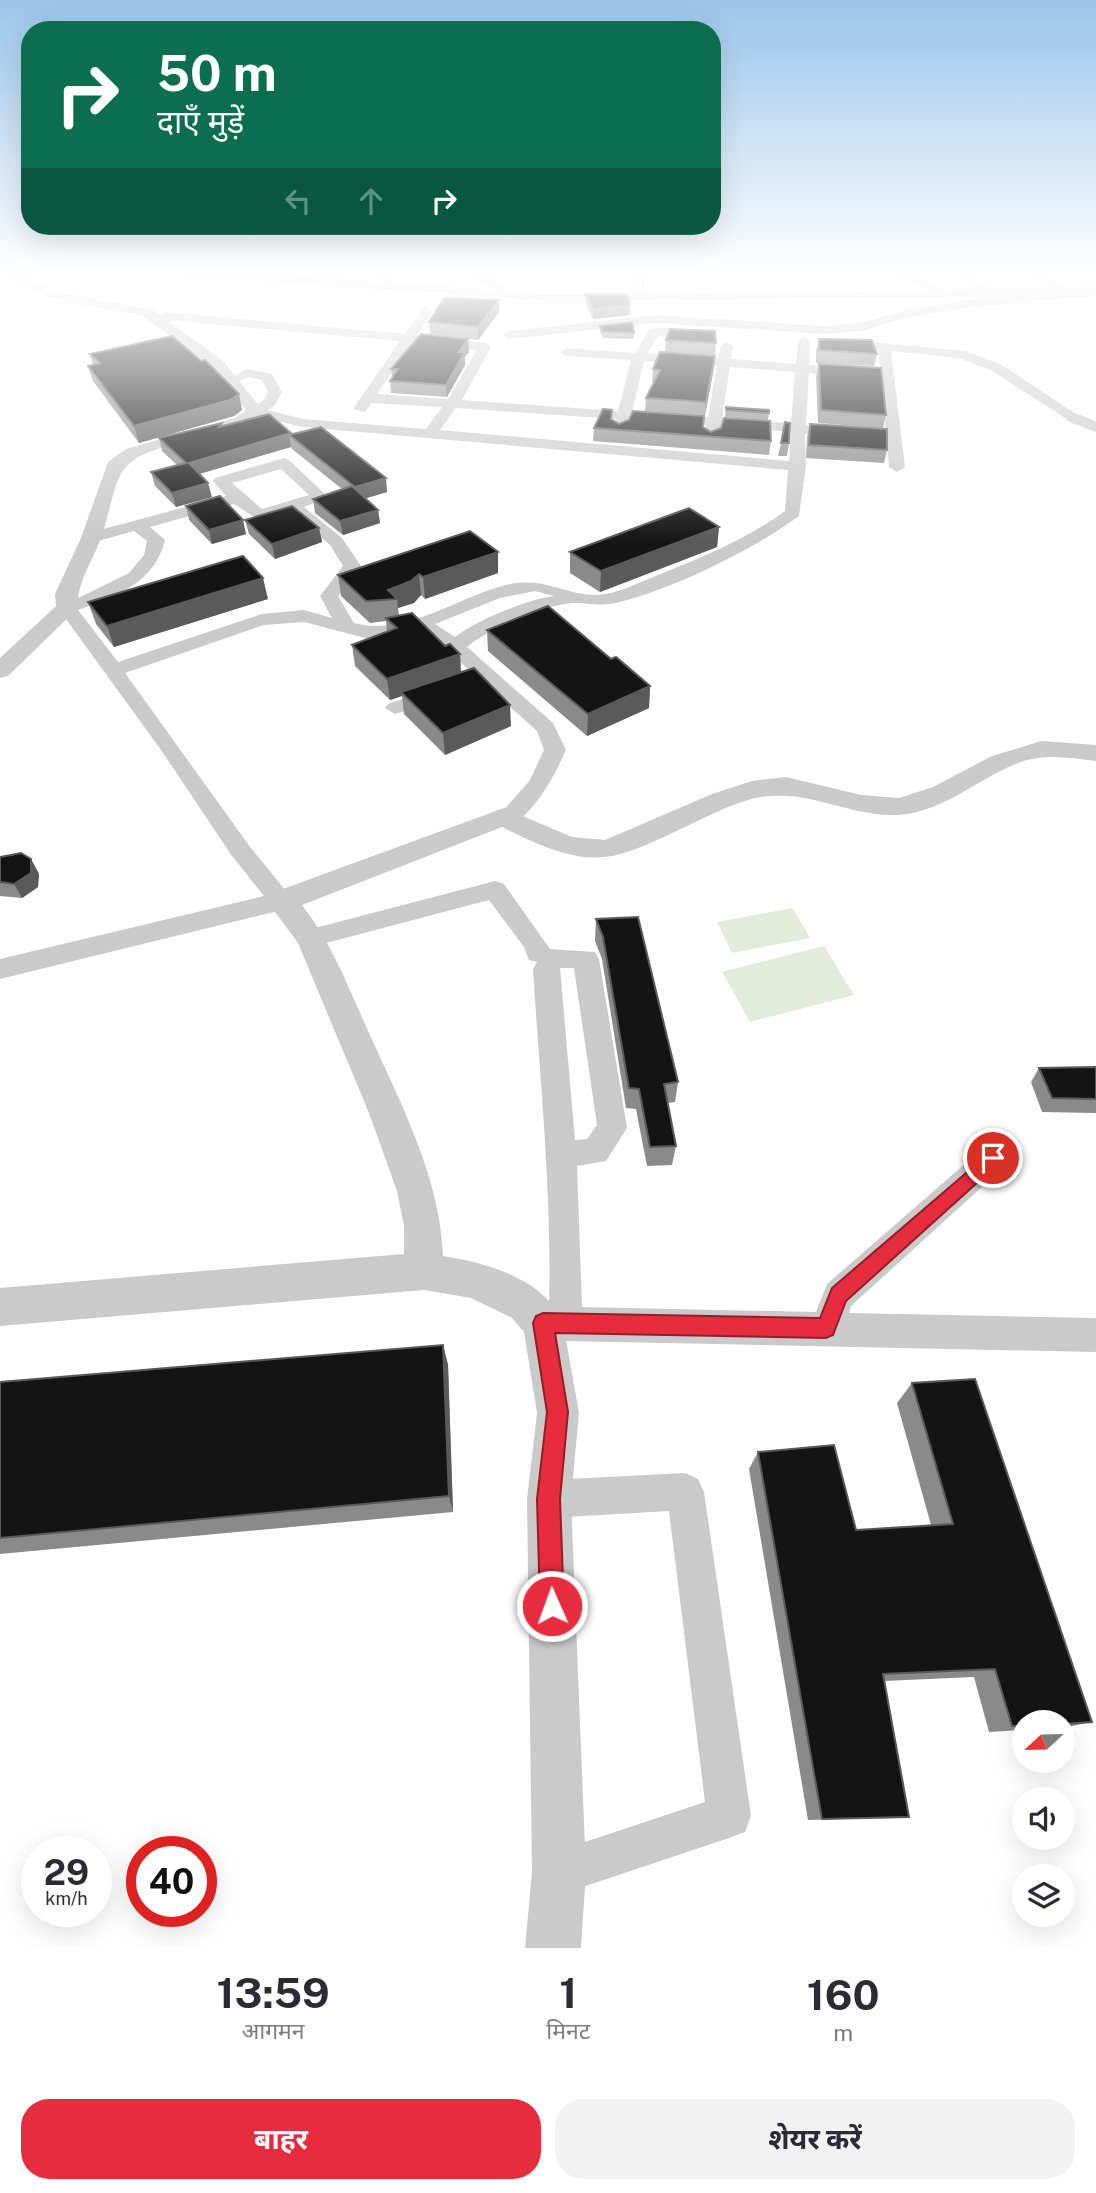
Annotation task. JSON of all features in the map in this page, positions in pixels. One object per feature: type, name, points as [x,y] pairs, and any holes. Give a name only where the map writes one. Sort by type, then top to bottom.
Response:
[{"type":"street","points":[[209,362],[228,377],[255,412]]},
{"type":"street","points":[[347,428],[392,362]]},
{"type":"street","points":[[430,434],[453,403],[476,362]]},
{"type":"street","points":[[616,450],[637,362]]},
{"type":"street","points":[[712,362],[888,373]]},
{"type":"street","points":[[455,647],[473,632],[519,614],[533,604],[578,598],[604,600],[620,596],[728,554],[770,531],[793,513],[802,362]]},
{"type":"street","points":[[886,362],[888,404],[897,467]]},
{"type":"street","points":[[981,362],[997,368],[1075,418],[1096,427]]},
{"type":"street","points":[[708,458],[717,391],[725,363]]},
{"type":"street","points":[[228,377],[247,373],[267,377],[275,392],[270,402],[241,422],[132,453],[115,466],[91,538],[66,594],[67,608],[114,670],[240,850],[311,939],[387,1113],[416,1191],[423,1226],[424,1271]]},
{"type":"street","points":[[367,398],[894,436]]},
{"type":"street","points":[[519,442],[536,409]]},
{"type":"street","points":[[255,412],[303,423],[347,428],[798,466]]},
{"type":"street","points":[[284,463],[320,497],[259,515],[237,498],[221,481],[284,463]]},
{"type":"street","points":[[91,538],[237,498]]},
{"type":"street","points":[[291,505],[336,542],[352,566],[330,596],[346,626]]},
{"type":"street","points":[[0,671],[67,608],[116,589],[147,568],[155,553],[156,540],[139,527]]},
{"type":"street","points":[[114,670],[262,620],[304,616],[373,634],[419,625],[436,616],[518,587],[548,588],[578,598]]},
{"type":"street","points":[[419,625],[439,632],[546,728],[555,750],[539,783],[507,819]]},
{"type":"street","points":[[395,708],[488,676]]},
{"type":"street","points":[[0,969],[282,901],[448,835],[504,817],[562,843],[597,850],[623,844],[744,792],[770,786],[804,788],[890,808],[917,803],[1014,754],[1047,749],[1096,753]]},
{"type":"street","points":[[311,939],[495,890],[536,945],[538,953]]},
{"type":"street","points":[[553,1948],[559,1872],[549,1499],[558,1412],[554,1323],[568,1269],[559,1154],[546,969],[553,958],[586,959],[612,1128],[594,1152],[559,1154]]},
{"type":"street","points":[[826,1328],[839,1295],[993,1158]]},
{"type":"street","points":[[0,1307],[424,1271],[475,1280],[526,1304],[554,1323],[1096,1335]]},
{"type":"street","points":[[549,1499],[684,1492],[729,1816],[559,1872]]},
{"type":"green space","points":[[793,908],[810,938],[732,953],[717,922]]},
{"type":"green space","points":[[824,946],[854,995],[750,1022],[722,972]]},
{"type":"building","points":[[207,362],[239,394],[230,400],[134,426],[88,366],[100,363]]},
{"type":"building","points":[[397,362],[459,362],[446,385],[390,381],[398,369],[391,369]]},
{"type":"building","points":[[656,362],[714,362],[706,402],[646,398],[660,370],[653,369]]},
{"type":"building","points":[[819,364],[881,368],[886,415],[821,410]]},
{"type":"building","points":[[726,407],[769,410],[769,413],[726,410]]},
{"type":"building","points":[[603,409],[612,410],[611,419],[619,424],[629,420],[633,411],[704,416],[703,427],[711,432],[721,428],[724,418],[770,421],[771,441],[594,428]]},
{"type":"building","points":[[269,414],[291,433],[189,463],[208,483],[172,493],[151,472],[186,463],[159,438]]},
{"type":"building","points":[[785,422],[790,423],[789,443],[781,443]]},
{"type":"building","points":[[810,424],[887,429],[887,450],[809,445]]},
{"type":"building","points":[[321,427],[386,478],[355,487],[289,435]]},
{"type":"building","points":[[352,486],[378,510],[340,521],[313,499]]},
{"type":"building","points":[[220,496],[243,520],[209,530],[186,506]]},
{"type":"building","points":[[292,506],[319,528],[272,544],[245,520]]},
{"type":"building","points":[[689,508],[719,527],[601,571],[570,552]]},
{"type":"building","points":[[470,531],[498,552],[423,577],[419,574],[411,581],[388,590],[397,599],[366,601],[338,575]]},
{"type":"building","points":[[243,556],[263,578],[107,626],[88,602]]},
{"type":"building","points":[[548,606],[611,659],[616,657],[650,686],[588,714],[487,630]]},
{"type":"building","points":[[412,613],[445,646],[450,644],[460,654],[387,679],[352,645],[397,628],[386,618]]},
{"type":"building","points":[[474,668],[510,705],[443,733],[401,692]]},
{"type":"building","points":[[21,853],[31,859],[31,873],[14,884],[0,882],[0,857]]},
{"type":"building","points":[[638,917],[678,1082],[664,1084],[676,1146],[650,1147],[639,1089],[629,1088],[603,937],[596,919]]},
{"type":"building","points":[[1096,1067],[1096,1099],[1052,1098],[1039,1068]]},
{"type":"building","points":[[443,1345],[449,1496],[0,1538],[0,1382]]},
{"type":"building","points":[[975,1379],[1092,1722],[1075,1723],[1075,1710],[1012,1710],[1012,1726],[995,1669],[883,1674],[909,1817],[822,1819],[758,1452],[834,1445],[856,1530],[953,1524],[912,1383]]},
{"type":"route","points":[[552,1606],[549,1499],[558,1412],[543,1323],[826,1328],[839,1295],[993,1158]]}]
